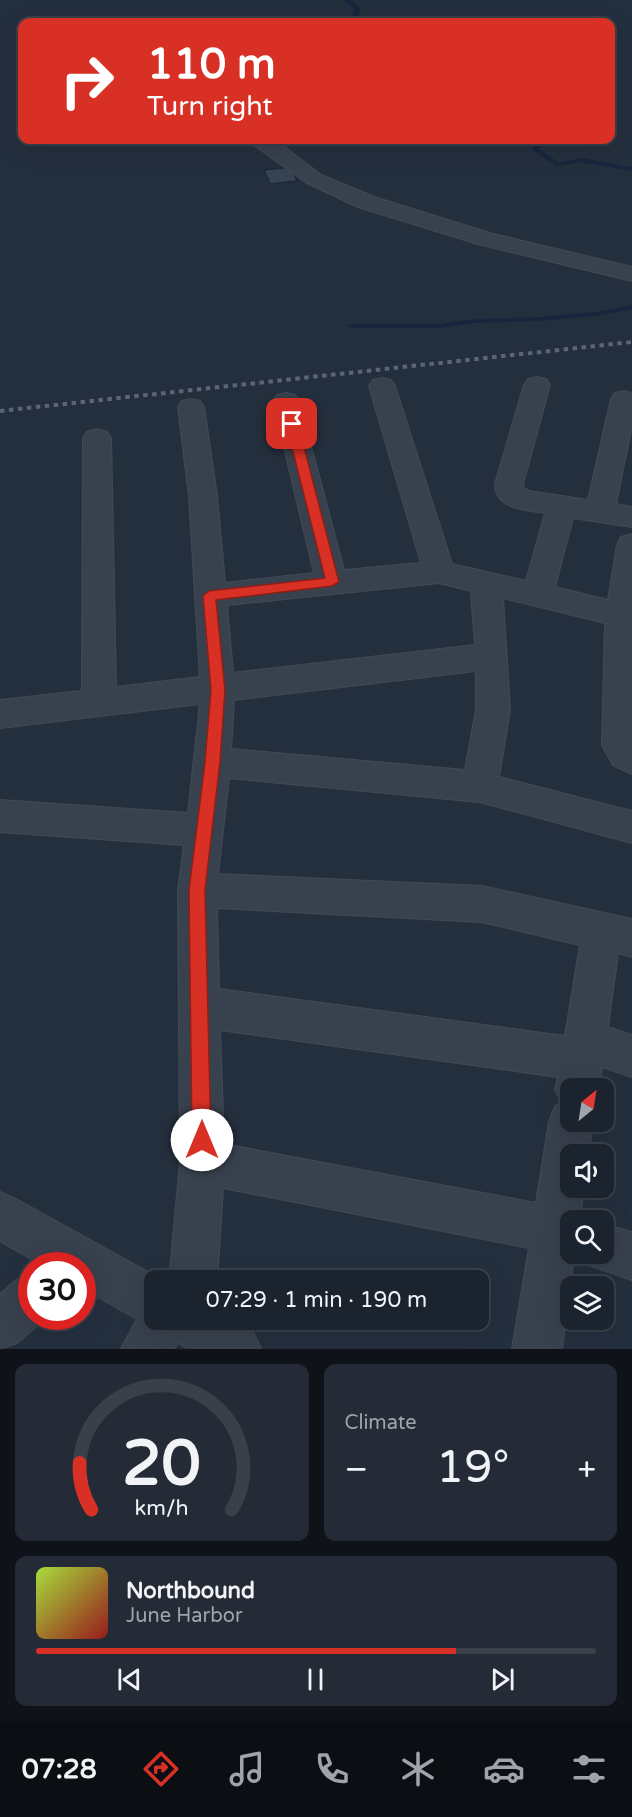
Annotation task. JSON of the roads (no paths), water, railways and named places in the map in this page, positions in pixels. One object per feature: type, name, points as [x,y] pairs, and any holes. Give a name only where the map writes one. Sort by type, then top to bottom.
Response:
[{"type":"street","points":[[266,144],[314,178],[366,202],[486,239],[632,274]]},
{"type":"street","points":[[537,385],[508,484],[509,493],[522,500],[632,517]]},
{"type":"street","points":[[382,386],[439,572]]},
{"type":"street","points":[[600,512],[624,399]]},
{"type":"street","points":[[286,401],[332,582]]},
{"type":"street","points":[[185,1270],[202,1162],[197,890],[213,762],[218,690],[203,496],[191,407]]},
{"type":"street","points":[[97,438],[99,703]]},
{"type":"street","points":[[538,594],[561,506]]},
{"type":"street","points":[[632,544],[627,616],[626,688],[619,745],[625,755],[632,759]]},
{"type":"street","points":[[209,596],[439,572],[627,616]]},
{"type":"street","points":[[480,787],[493,710],[492,656],[486,582]]},
{"type":"street","points":[[0,714],[492,656]]},
{"type":"street","points":[[213,762],[480,787],[632,827]]},
{"type":"street","points":[[0,816],[205,830]]},
{"type":"street","points":[[197,890],[482,904],[617,935],[581,1063]]},
{"type":"street","points":[[200,1007],[581,1063],[632,1056]]},
{"type":"street","points":[[564,1210],[570,1132]]},
{"type":"street","points":[[202,1162],[560,1232]]},
{"type":"street","points":[[0,1215],[58,1252]]},
{"type":"street","points":[[537,1349],[560,1241]]},
{"type":"street","points":[[614,1250],[632,1257]]},
{"type":"street","points":[[96,1272],[144,1295]]},
{"type":"street","points":[[0,1326],[18,1310]]},
{"type":"street","points":[[146,1349],[162,1330]]},
{"type":"street","points":[[208,1330],[236,1349]]},
{"type":"waterway","points":[[347,0],[358,9],[354,18]]},
{"type":"waterway","points":[[539,144],[536,150],[558,165],[580,160],[632,169]]},
{"type":"waterway","points":[[351,326],[440,326],[474,321],[541,319],[595,314],[632,307]]},
{"type":"railway","points":[[0,411],[632,342]]}]
